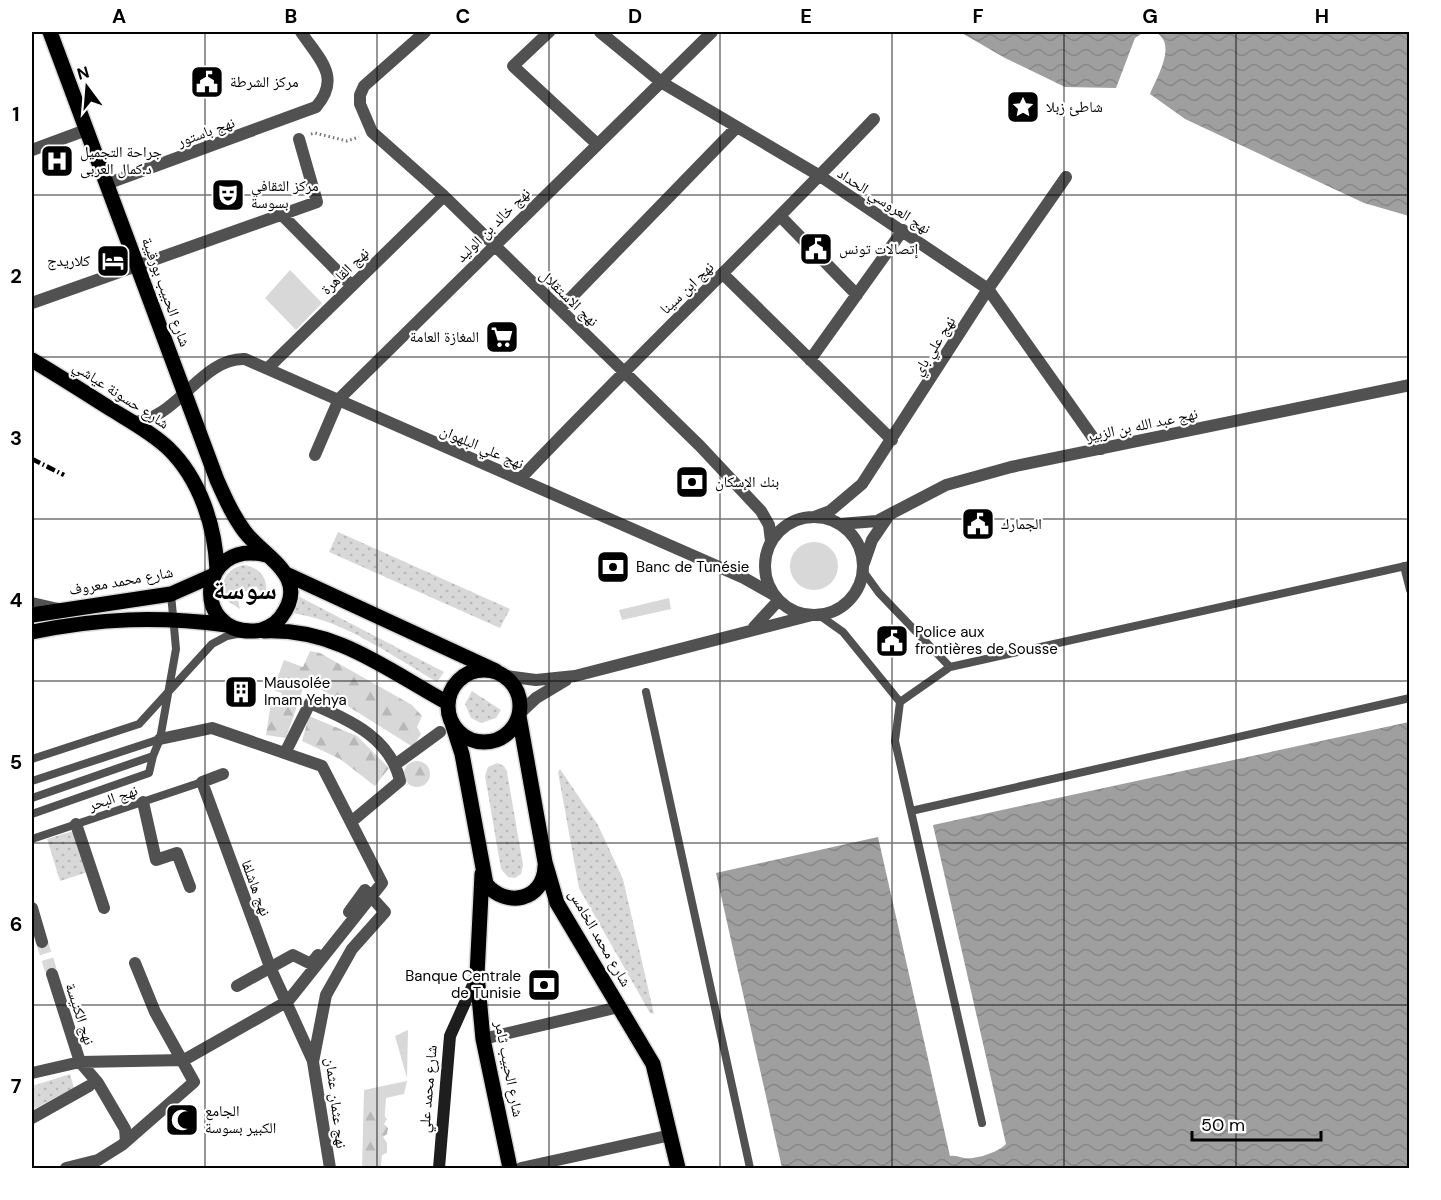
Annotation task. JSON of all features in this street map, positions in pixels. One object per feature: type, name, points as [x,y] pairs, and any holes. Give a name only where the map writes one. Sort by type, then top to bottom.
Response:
[{"type":"main road","name":"شارع الحبيب بورقيبة","points":[[50,32],[138,264],[183,394],[232,514],[266,555]]},
{"type":"main road","name":"شارع حسونة عياشي","points":[[32,360],[167,447],[191,480],[211,524],[216,572]]},
{"type":"main road","points":[[227,625],[219,617],[210,597],[210,585],[216,572],[230,557],[241,553],[266,555],[281,566],[286,574],[290,598],[279,620],[252,631]]},
{"type":"main road","name":"شارع محمد معروف","points":[[32,615],[59,609],[171,594],[216,572]]},
{"type":"main road","points":[[286,574],[501,674],[520,696],[520,715],[505,736],[494,741],[470,739],[446,728],[450,693],[462,677],[479,670],[501,674]]},
{"type":"main road","points":[[32,632],[120,618],[174,618],[227,625],[252,631],[294,631],[323,636],[407,678],[448,703]]},
{"type":"main road","name":"شارع محمد الخامس","points":[[520,715],[545,862],[556,903],[653,1064],[678,1168]]},
{"type":"main road","name":"شارع محمد علي","points":[[440,1168],[450,1036],[477,975],[482,874],[462,754],[446,728]]},
{"type":"main road","points":[[482,874],[493,892],[503,898],[525,898],[541,884],[545,862]]},
{"type":"main road","name":"شارع الحبيب ثامر","points":[[477,975],[483,1039],[510,1168]]},
{"type":"street","name":"نهج باستور","points":[[106,184],[316,107],[329,86],[329,75],[301,32]]},
{"type":"street","name":"نهج الاستقلال","points":[[425,32],[364,86],[360,95],[360,104],[372,132],[444,196],[700,446],[761,511],[769,525],[771,541]]},
{"type":"street","points":[[549,32],[513,66],[596,143]]},
{"type":"street","name":"نهج العروسي الحداد","points":[[600,32],[661,82],[903,230],[988,289],[1101,449]]},
{"type":"street","name":"نهج خالد بن الوليد","points":[[315,455],[339,399],[596,143],[712,32]]},
{"type":"street","name":"نهج ابن سينا","points":[[520,479],[622,372],[723,274],[874,119]]},
{"type":"street","points":[[560,309],[736,128]]},
{"type":"street","points":[[32,150],[86,130]]},
{"type":"street","points":[[32,303],[138,264],[283,216],[317,202],[299,139]]},
{"type":"street","name":"نهج علي باي","points":[[814,517],[830,511],[862,484],[988,289],[1066,177]]},
{"type":"street","name":"نهج القاهرة","points":[[268,368],[444,196]]},
{"type":"street","points":[[283,216],[352,286]]},
{"type":"street","points":[[780,216],[857,294]]},
{"type":"street","points":[[810,360],[903,230]]},
{"type":"street","points":[[723,274],[892,440]]},
{"type":"street","name":"نهج علي البلهوان","points":[[131,422],[151,419],[231,360],[245,359],[744,578],[776,598]]},
{"type":"street","name":"نهج عبد الله بن الزبير","points":[[840,524],[864,524],[888,517],[946,485],[1011,467],[1410,386]]},
{"type":"street","name":"نهج الاستقلال","points":[[761,511],[776,518],[794,521]]},
{"type":"street","points":[[501,674],[536,680],[575,676],[746,634],[778,622],[816,615],[844,605],[860,584],[863,569],[857,542],[840,524],[814,517],[794,521],[785,526],[771,541],[766,551],[765,574],[776,598],[799,614],[816,615]]},
{"type":"street","name":"نهج عبد الله بن الزبير","points":[[863,569],[872,540],[888,517]]},
{"type":"street","points":[[746,634],[776,598]]},
{"type":"street","points":[[32,603],[59,609]]},
{"type":"street","points":[[520,715],[548,689],[575,676]]},
{"type":"street","points":[[285,753],[310,703],[362,725],[396,764],[400,781],[351,822]]},
{"type":"street","points":[[160,739],[212,728],[322,766],[382,883],[368,894],[311,964],[293,955],[237,986]]},
{"type":"street","points":[[396,764],[446,728]]},
{"type":"street","points":[[202,782],[223,774]]},
{"type":"street","name":"نهج هاشلفا","points":[[202,782],[270,967],[288,1001],[313,1062]]},
{"type":"street","points":[[143,802],[156,860],[177,853],[190,887]]},
{"type":"street","points":[[76,824],[104,908]]},
{"type":"street","points":[[32,1073],[80,1062],[184,1060],[288,1001],[368,894]]},
{"type":"street","name":"نهج عثمان عثمان","points":[[330,1168],[313,1062],[326,995],[352,949],[385,912],[368,894]]},
{"type":"street","points":[[32,908],[42,942]]},
{"type":"street","points":[[66,1168],[100,1164],[194,1082],[184,1060],[155,1012],[135,963]]},
{"type":"street","name":"نهج الكنيسة","points":[[52,974],[80,1062]]},
{"type":"street","points":[[483,1039],[619,1007]]},
{"type":"street","points":[[80,1062],[98,1083],[125,1129],[126,1141]]},
{"type":"street","points":[[32,1118],[89,1086]]},
{"type":"street","points":[[521,1168],[671,1135]]},
{"type":"lane","points":[[900,702],[950,667],[1407,566],[1410,590]]},
{"type":"lane","points":[[863,569],[879,593],[950,667]]},
{"type":"lane","points":[[32,814],[149,773],[160,739],[174,667],[174,618],[171,594]]},
{"type":"lane","points":[[816,615],[843,632],[900,702],[895,741],[982,1123]]},
{"type":"lane","points":[[32,759],[139,724],[167,695],[194,661],[212,645],[227,636],[252,631]]},
{"type":"lane","points":[[646,692],[750,1168]]},
{"type":"lane","points":[[911,811],[1410,698]]},
{"type":"lane","points":[[32,781],[160,739]]},
{"type":"lane","points":[[32,798],[153,756]]},
{"type":"lane","name":"نهج البحر","points":[[32,839],[202,782]]},
{"type":"path","points":[[299,139],[315,133],[347,141],[372,132]]},
{"type":"green space","points":[[290,270],[322,303],[296,330],[265,298]]},
{"type":"green space","points":[[338,532],[510,609],[500,628],[329,552]]},
{"type":"green space","points":[[809,542],[819,542],[834,552],[838,566],[837,575],[828,586],[819,590],[809,590],[794,580],[790,571],[790,561],[800,546]]},
{"type":"green space","points":[[243,565],[254,568],[262,575],[266,591],[264,597],[256,586],[237,596],[240,609],[225,599],[223,587],[228,573]]},
{"type":"green space","points":[[298,596],[444,672],[437,682],[349,631],[311,617],[292,613]]},
{"type":"green space","points":[[669,598],[671,609],[622,620],[619,610]]},
{"type":"green space","points":[[310,651],[320,653],[412,705],[422,716],[417,727],[421,734],[413,747],[306,680],[286,738],[266,735],[271,702],[280,702],[282,693],[273,690],[284,660],[303,667]]},
{"type":"green space","points":[[472,691],[501,710],[496,718],[481,723],[471,718],[465,704]]},
{"type":"green space","points":[[309,716],[357,736],[389,768],[375,786],[340,759],[302,741]]},
{"type":"green space","points":[[417,761],[426,765],[430,774],[426,783],[417,787],[408,783],[404,774],[408,765]]},
{"type":"green space","points":[[497,763],[504,766],[507,772],[523,865],[521,874],[515,878],[508,877],[501,869],[485,776],[488,767]]},
{"type":"green space","points":[[560,769],[598,825],[623,879],[654,1014],[650,1013],[579,888],[558,772]]},
{"type":"green space","points":[[73,831],[88,872],[60,881],[47,839]]},
{"type":"green space","points":[[408,1030],[407,1078],[395,1036]]},
{"type":"green space","points":[[70,1074],[74,1088],[32,1110],[32,1086]]},
{"type":"green space","points":[[407,1081],[404,1094],[386,1098],[381,1167],[362,1168],[364,1090]]},
{"type":"green space","points":[[377,1108],[387,1119],[384,1124],[388,1128],[387,1134],[383,1137],[387,1143],[387,1153],[372,1159],[364,1152],[366,1109]]},
{"type":"water","points":[[960,32],[1144,32],[1135,38],[1116,88],[1065,87],[1005,58]]},
{"type":"water","points":[[1155,32],[1409,32],[1409,216],[1364,203],[1185,119],[1150,94],[1161,70],[1165,52],[1162,37]]},
{"type":"water","points":[[1409,722],[1409,1168],[782,1168],[716,873],[878,837],[950,1156],[980,1157],[1006,1144],[933,825]]},
{"type":"tunnel","points":[[42,942],[52,974]]},
{"type":"railway","points":[[32,459],[64,475]]},
{"type":"place","name":"مركز الشرطة","points":[[207,82]]},
{"type":"place","name":"شاطئ زبلا","points":[[1023,107]]},
{"type":"place","name":"جراحة التجميل د.كمال العربى","points":[[57,161]]},
{"type":"place","name":"مركز الثقافي بسوسة","points":[[228,195]]},
{"type":"place","name":"إتصالات تونس","points":[[816,249]]},
{"type":"place","name":"كلاريدج","points":[[113,261]]},
{"type":"place","name":"المغازة العامة","points":[[502,337]]},
{"type":"place","name":"بنك الإسكان","points":[[692,482]]},
{"type":"place","name":"الجمارك","points":[[978,524]]},
{"type":"place","name":"Banc de Tunésie","points":[[613,567]]},
{"type":"place","name":"Police aux frontières de Sousse","points":[[892,641]]},
{"type":"place","name":"Mausolée Imam Yehya","points":[[241,692]]},
{"type":"place","name":"Banque Centrale de Tunisie","points":[[544,985]]},
{"type":"place","name":"الجامع الكبير بسوسة","points":[[182,1120]]},
{"type":"district","name":"سوسة","points":[[245,590]]}]
